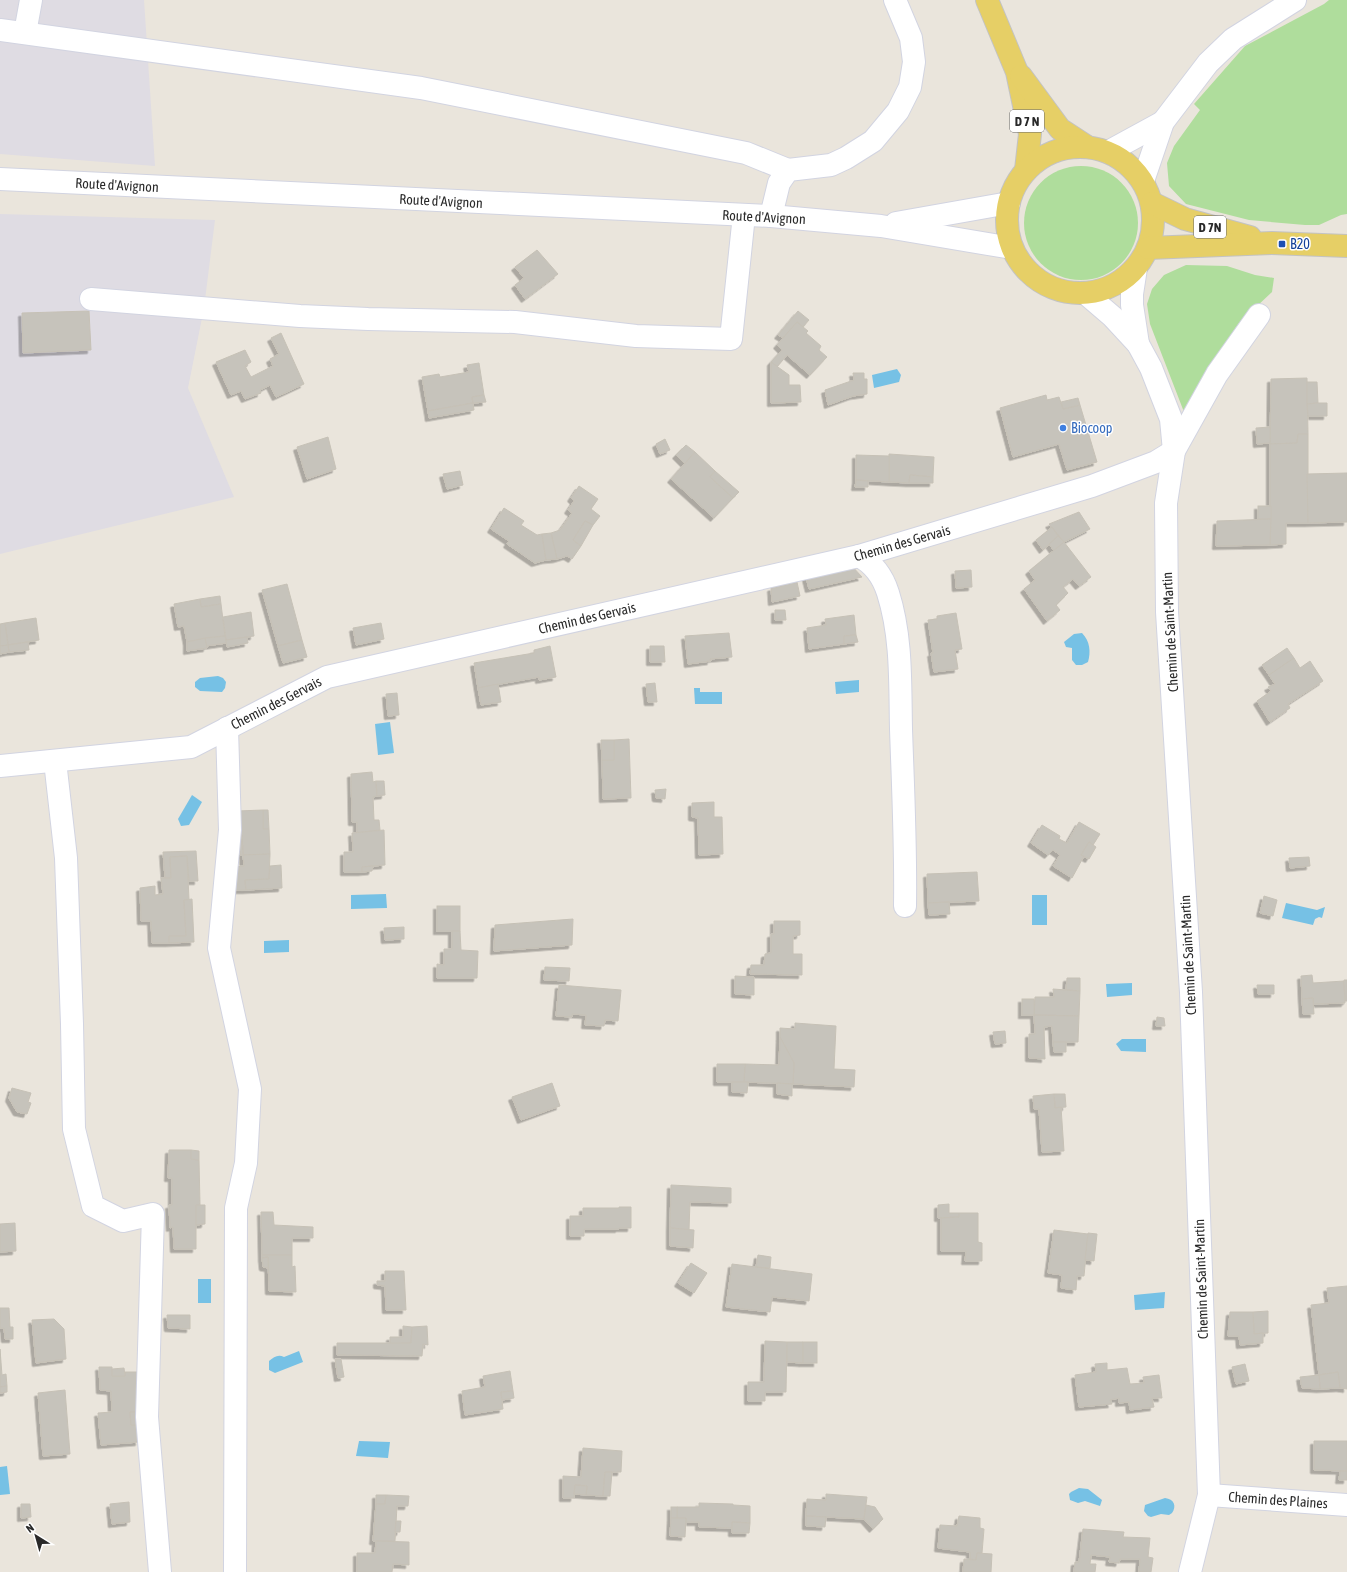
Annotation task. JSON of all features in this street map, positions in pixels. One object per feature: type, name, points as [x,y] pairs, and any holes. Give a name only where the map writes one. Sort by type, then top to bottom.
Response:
[{"type":"main road","points":[[987,0],[1017,72],[1060,129],[1086,146],[1108,152],[1126,162],[1143,181],[1152,203],[1153,226],[1148,248],[1136,268],[1120,282],[1102,290],[1085,293],[1062,291],[1041,282],[1024,267],[1012,248],[1007,226],[1008,203],[1015,186],[1026,170],[1038,160],[1053,152],[1069,147],[1086,146]]},
{"type":"main road","name":"D 7 N","points":[[1017,72],[1030,134],[1026,170]]},
{"type":"main road","name":"D 7N","points":[[1152,203],[1185,219],[1272,243]]},
{"type":"main road","name":"D 7N","points":[[1148,248],[1272,243],[1347,246]]},
{"type":"street","points":[[25,33],[30,0]]},
{"type":"street","points":[[0,30],[421,88],[746,153],[788,170],[831,165],[846,158],[873,141],[898,111],[910,87],[914,62],[911,38],[895,0]]},
{"type":"street","points":[[1143,181],[1163,122],[1208,63],[1233,40],[1295,0]]},
{"type":"street","points":[[1108,152],[1163,122]]},
{"type":"street","points":[[771,216],[779,183],[788,170]]},
{"type":"street","name":"Route d'Avignon","points":[[0,179],[771,216],[881,226]]},
{"type":"street","points":[[881,226],[1008,203]]},
{"type":"street","points":[[91,299],[300,316],[515,322],[636,336],[731,339],[744,215]]},
{"type":"street","points":[[881,226],[1012,248]]},
{"type":"street","name":"Chemin de Saint-Martin","points":[[1136,268],[1132,305],[1138,344]]},
{"type":"street","name":"Chemin de Saint-Martin","points":[[1085,293],[1113,317],[1138,344],[1151,368],[1171,419],[1174,450],[1166,502],[1167,612],[1191,992],[1209,1495],[1190,1572]]},
{"type":"street","points":[[1174,450],[1217,374],[1259,315]]},
{"type":"street","name":"Chemin des Gervais","points":[[0,766],[191,747],[327,677],[859,556],[1092,486],[1156,462],[1174,450]]},
{"type":"street","points":[[859,556],[867,560],[878,573],[888,593],[895,624],[900,676],[906,838],[905,906]]},
{"type":"street","points":[[227,728],[230,830],[219,948],[250,1089],[246,1163],[236,1208],[235,1572]]},
{"type":"street","points":[[55,761],[66,858],[74,1129],[93,1206],[122,1221],[153,1214],[147,1417],[160,1572]]},
{"type":"street","name":"Chemin des Plaines","points":[[1209,1495],[1347,1505]]},
{"type":"shaded area","points":[[0,0],[144,0],[155,166],[0,154]]},
{"type":"shaded area","points":[[0,214],[215,220],[204,308],[188,388],[234,497],[0,554]]},
{"type":"green space","points":[[1329,0],[1347,0],[1347,214],[1341,215],[1319,225],[1305,225],[1249,220],[1186,204],[1169,186],[1167,163],[1174,146],[1200,110],[1194,104],[1245,46]]},
{"type":"green space","points":[[1081,166],[1092,167],[1103,171],[1113,176],[1121,183],[1128,191],[1133,201],[1137,212],[1137,234],[1133,245],[1128,255],[1121,263],[1113,270],[1103,275],[1092,279],[1081,280],[1070,279],[1059,275],[1049,270],[1041,263],[1034,255],[1029,245],[1025,234],[1024,223],[1025,212],[1029,201],[1034,191],[1041,183],[1049,176],[1059,171],[1070,167]]},
{"type":"green space","points":[[1186,265],[1227,266],[1255,275],[1274,278],[1272,292],[1239,323],[1207,370],[1184,412],[1150,324],[1147,304],[1152,289],[1164,275]]},
{"type":"water","points":[[897,369],[901,375],[899,382],[874,388],[872,375]]},
{"type":"water","points":[[1082,633],[1088,643],[1090,651],[1089,658],[1088,662],[1082,665],[1076,665],[1072,660],[1072,648],[1066,647],[1064,642],[1074,634]]},
{"type":"water","points":[[218,676],[223,678],[226,682],[225,688],[222,692],[200,691],[195,687],[195,682],[200,678]]},
{"type":"water","points":[[859,680],[859,692],[836,694],[835,682]]},
{"type":"water","points":[[694,688],[700,688],[700,692],[722,692],[722,704],[695,704]]},
{"type":"water","points":[[390,722],[394,753],[378,755],[375,724]]},
{"type":"water","points":[[192,795],[202,802],[189,825],[181,826],[178,819]]},
{"type":"water","points":[[386,894],[387,908],[351,909],[351,895]]},
{"type":"water","points":[[1032,895],[1047,895],[1047,925],[1032,925]]},
{"type":"water","points":[[1286,903],[1317,910],[1325,907],[1322,918],[1319,917],[1315,919],[1313,925],[1282,918]]},
{"type":"water","points":[[289,940],[289,952],[264,953],[264,941]]},
{"type":"water","points":[[1132,983],[1132,995],[1107,997],[1106,984]]},
{"type":"water","points":[[1122,1039],[1146,1039],[1146,1052],[1121,1051],[1116,1044]]},
{"type":"water","points":[[198,1279],[211,1279],[211,1303],[198,1303]]},
{"type":"water","points":[[1165,1292],[1164,1308],[1135,1310],[1134,1295]]},
{"type":"water","points":[[299,1351],[303,1362],[275,1373],[269,1370],[269,1361],[273,1358],[278,1356],[284,1357]]},
{"type":"water","points":[[359,1441],[390,1442],[388,1458],[356,1456]]},
{"type":"water","points":[[7,1466],[10,1494],[0,1495],[0,1467]]},
{"type":"water","points":[[1079,1488],[1088,1489],[1102,1500],[1100,1506],[1085,1501],[1078,1503],[1070,1500],[1069,1494]]},
{"type":"water","points":[[1165,1498],[1174,1503],[1174,1510],[1172,1513],[1169,1515],[1161,1514],[1151,1517],[1148,1516],[1144,1511],[1145,1505]]},
{"type":"building","points":[[537,250],[558,274],[525,299],[515,285],[524,278],[515,267]]},
{"type":"building","points":[[89,311],[91,350],[23,353],[22,313]]},
{"type":"building","points":[[798,311],[809,320],[803,327],[797,322],[783,338],[778,335]]},
{"type":"building","points":[[797,322],[808,331],[806,333],[821,346],[819,350],[827,357],[810,375],[787,355],[777,367],[771,362],[782,350],[777,345]]},
{"type":"building","points":[[281,333],[304,384],[276,397],[270,385],[260,390],[261,393],[245,399],[241,391],[231,395],[216,362],[245,350],[251,362],[245,366],[251,377],[273,366],[270,359],[279,354],[271,338]]},
{"type":"building","points":[[771,362],[789,375],[789,385],[800,385],[801,402],[771,403]]},
{"type":"building","points":[[479,363],[484,395],[472,397],[473,403],[428,411],[422,377],[439,374],[440,377],[469,372],[467,365]]},
{"type":"building","points":[[853,373],[864,373],[864,379],[867,379],[867,394],[853,396],[828,405],[825,390],[854,380]]},
{"type":"building","points":[[1307,378],[1308,434],[1298,434],[1297,443],[1270,444],[1271,379]]},
{"type":"building","points":[[1307,382],[1317,382],[1318,403],[1307,404]]},
{"type":"building","points":[[484,395],[486,402],[473,403],[472,397]]},
{"type":"building","points":[[1046,395],[1047,400],[1059,397],[1063,409],[1080,405],[1097,462],[1067,470],[1059,444],[1013,457],[1000,408]]},
{"type":"building","points":[[1078,398],[1080,405],[1063,409],[1061,402]]},
{"type":"building","points":[[473,403],[474,410],[429,418],[428,411]]},
{"type":"building","points":[[1327,403],[1327,416],[1308,416],[1307,404]]},
{"type":"building","points":[[1270,427],[1270,443],[1257,444],[1256,428]]},
{"type":"building","points":[[1298,434],[1308,434],[1308,523],[1286,523],[1286,544],[1270,545],[1270,444],[1297,443]]},
{"type":"building","points":[[328,437],[336,469],[307,479],[297,447]]},
{"type":"building","points":[[665,439],[670,450],[660,454],[656,444]]},
{"type":"building","points":[[686,445],[695,452],[685,464],[676,455]]},
{"type":"building","points":[[695,452],[715,471],[710,477],[733,498],[714,518],[671,479]]},
{"type":"building","points":[[889,454],[934,457],[933,477],[910,475],[909,483],[889,482]]},
{"type":"building","points":[[856,455],[889,456],[889,482],[856,480]]},
{"type":"building","points":[[460,471],[463,485],[447,489],[443,474]]},
{"type":"building","points":[[715,471],[739,492],[733,498],[710,477]]},
{"type":"building","points":[[1347,473],[1347,522],[1308,523],[1307,474]]},
{"type":"building","points":[[910,475],[933,477],[933,483],[909,483]]},
{"type":"building","points":[[856,480],[868,481],[868,487],[855,487]]},
{"type":"building","points":[[579,486],[598,499],[591,509],[600,516],[593,525],[585,521],[573,540],[581,546],[572,559],[567,556],[557,559],[551,533],[560,530],[572,513],[568,510],[574,501],[571,498]]},
{"type":"building","points":[[1258,506],[1271,506],[1271,519],[1258,519]]},
{"type":"building","points":[[504,508],[524,521],[521,525],[537,535],[542,534],[546,560],[535,563],[507,544],[509,541],[491,529]]},
{"type":"building","points":[[1079,512],[1090,529],[1064,542],[1049,524]]},
{"type":"building","points":[[1271,519],[1270,545],[1216,546],[1217,521]]},
{"type":"building","points":[[585,521],[593,525],[581,546],[573,540]]},
{"type":"building","points":[[1052,527],[1058,536],[1043,550],[1036,540]]},
{"type":"building","points":[[551,533],[557,559],[546,560],[542,534]]},
{"type":"building","points":[[1058,536],[1064,542],[1054,551],[1049,544]]},
{"type":"building","points":[[1064,542],[1091,577],[1079,586],[1073,579],[1063,587],[1068,593],[1056,605],[1060,610],[1047,621],[1024,589],[1035,580],[1029,571]]},
{"type":"building","points":[[850,564],[862,577],[809,589],[806,577]]},
{"type":"building","points":[[971,570],[972,587],[956,588],[955,571]]},
{"type":"building","points":[[797,582],[800,596],[772,602],[771,588]]},
{"type":"building","points":[[287,584],[302,640],[278,646],[262,590]]},
{"type":"building","points":[[220,596],[221,604],[201,607],[200,599]]},
{"type":"building","points":[[200,599],[201,607],[221,604],[225,636],[187,642],[184,626],[178,627],[174,604]]},
{"type":"building","points":[[775,610],[785,610],[786,620],[775,620]]},
{"type":"building","points":[[251,612],[254,636],[226,640],[223,617]]},
{"type":"building","points":[[956,613],[962,649],[955,650],[958,669],[934,672],[928,620],[937,619],[937,616]]},
{"type":"building","points":[[854,615],[856,635],[844,636],[844,644],[809,649],[807,628],[826,625],[825,619]]},
{"type":"building","points":[[36,618],[39,640],[8,645],[5,623]]},
{"type":"building","points":[[5,623],[8,645],[0,646],[0,624]]},
{"type":"building","points":[[381,623],[384,639],[356,645],[353,628]]},
{"type":"building","points":[[729,633],[732,657],[710,659],[711,661],[688,664],[685,636]]},
{"type":"building","points":[[856,635],[858,642],[844,644],[844,636]]},
{"type":"building","points":[[225,636],[227,643],[206,646],[205,638]]},
{"type":"building","points":[[247,637],[248,643],[227,647],[226,640]]},
{"type":"building","points":[[205,638],[207,648],[187,651],[187,642]]},
{"type":"building","points":[[302,640],[307,657],[283,663],[278,646]]},
{"type":"building","points":[[28,642],[29,650],[9,652],[8,645]]},
{"type":"building","points":[[8,645],[9,652],[0,654],[0,646]]},
{"type":"building","points":[[550,646],[556,677],[539,680],[539,677],[478,688],[474,663],[534,653],[534,650]]},
{"type":"building","points":[[650,646],[664,646],[665,662],[650,662]]},
{"type":"building","points":[[1287,648],[1294,658],[1269,675],[1262,665]]},
{"type":"building","points":[[1294,658],[1300,668],[1310,661],[1323,681],[1288,704],[1290,708],[1270,722],[1257,701],[1271,691],[1268,687],[1275,684],[1269,675]]},
{"type":"building","points":[[655,683],[657,702],[648,702],[646,684]]},
{"type":"building","points":[[498,684],[501,702],[481,705],[478,688]]},
{"type":"building","points":[[397,693],[399,715],[388,716],[386,694]]},
{"type":"building","points":[[629,739],[631,798],[603,799],[602,760],[614,760],[614,740]]},
{"type":"building","points":[[601,740],[614,740],[614,760],[602,760]]},
{"type":"building","points":[[372,772],[373,782],[376,781],[377,796],[373,797],[374,820],[379,820],[380,830],[357,833],[357,822],[352,822],[351,774]]},
{"type":"building","points":[[376,781],[384,781],[385,795],[377,796]]},
{"type":"building","points":[[666,789],[665,799],[656,798],[655,790]]},
{"type":"building","points":[[714,802],[714,817],[722,817],[723,854],[699,855],[698,818],[692,817],[692,803]]},
{"type":"building","points":[[263,810],[268,810],[269,829],[263,829]]},
{"type":"building","points":[[263,810],[263,829],[269,829],[270,854],[243,855],[242,835],[239,835],[238,811]]},
{"type":"building","points":[[1079,822],[1100,834],[1093,845],[1089,842],[1081,855],[1084,856],[1072,878],[1053,866],[1060,855],[1053,850],[1048,855],[1031,843],[1042,825],[1060,836],[1059,839],[1067,843]]},
{"type":"building","points":[[384,830],[385,865],[362,867],[362,872],[344,872],[344,852],[353,852],[352,833]]},
{"type":"building","points":[[239,835],[242,835],[243,855],[240,855]]},
{"type":"building","points":[[1089,842],[1096,847],[1089,859],[1081,855]]},
{"type":"building","points":[[196,851],[198,881],[189,881],[187,856],[170,857],[171,878],[165,878],[163,852]]},
{"type":"building","points":[[270,854],[269,879],[245,880],[246,890],[235,890],[234,867],[244,866],[243,855]]},
{"type":"building","points":[[187,856],[189,900],[184,900],[186,936],[169,936],[169,943],[152,943],[151,921],[141,921],[140,888],[155,886],[155,895],[163,894],[161,878],[171,878],[170,857]]},
{"type":"building","points":[[1309,857],[1310,866],[1290,868],[1289,858]]},
{"type":"building","points":[[281,865],[282,888],[246,890],[245,880],[269,879],[270,866]]},
{"type":"building","points":[[373,866],[372,871],[362,872],[362,867]]},
{"type":"building","points":[[977,872],[979,901],[928,903],[927,874]]},
{"type":"building","points":[[1264,896],[1277,900],[1273,916],[1260,913]]},
{"type":"building","points":[[192,899],[194,942],[169,943],[169,936],[186,936],[184,900]]},
{"type":"building","points":[[949,902],[950,914],[929,915],[928,903]]},
{"type":"building","points":[[437,906],[460,906],[460,931],[437,931]]},
{"type":"building","points":[[573,919],[572,945],[494,951],[495,925]]},
{"type":"building","points":[[774,921],[800,921],[800,935],[793,936],[793,954],[802,954],[802,975],[750,974],[751,965],[764,965],[765,954],[771,953],[771,934],[774,934]]},
{"type":"building","points":[[404,927],[404,939],[385,940],[384,928]]},
{"type":"building","points":[[452,931],[460,931],[461,950],[478,951],[477,978],[437,978],[437,964],[444,965],[444,949],[452,949]]},
{"type":"building","points":[[545,967],[570,968],[569,981],[544,980]]},
{"type":"building","points":[[1312,975],[1313,983],[1344,981],[1345,1003],[1313,1004],[1313,998],[1302,999],[1301,976]]},
{"type":"building","points":[[735,976],[754,977],[754,995],[735,994]]},
{"type":"building","points":[[1067,978],[1080,978],[1080,991],[1066,990]]},
{"type":"building","points":[[1344,980],[1347,980],[1347,1001],[1345,1001]]},
{"type":"building","points":[[559,985],[621,990],[618,1021],[605,1020],[604,1026],[585,1025],[586,1015],[572,1014],[572,1017],[556,1016]]},
{"type":"building","points":[[1257,985],[1274,985],[1274,994],[1258,994]]},
{"type":"building","points":[[1053,989],[1080,991],[1079,1016],[1034,1015],[1035,997],[1054,997]]},
{"type":"building","points":[[1313,998],[1314,1014],[1303,1014],[1302,999]]},
{"type":"building","points":[[1022,999],[1034,999],[1034,1015],[1022,1015]]},
{"type":"building","points":[[1034,1015],[1079,1016],[1078,1042],[1053,1042],[1052,1026],[1044,1027],[1045,1059],[1029,1058],[1029,1034],[1035,1034]]},
{"type":"building","points":[[1157,1017],[1164,1018],[1165,1026],[1156,1026]]},
{"type":"building","points":[[795,1023],[836,1026],[834,1069],[855,1070],[854,1087],[793,1084],[794,1063],[780,1037],[780,1028],[795,1029]]},
{"type":"building","points":[[1005,1031],[1006,1043],[995,1044],[993,1032]]},
{"type":"building","points":[[780,1037],[794,1063],[793,1084],[744,1082],[745,1064],[779,1065]]},
{"type":"building","points":[[1053,1042],[1066,1042],[1066,1052],[1054,1052]]},
{"type":"building","points":[[717,1064],[745,1064],[744,1082],[717,1082]]},
{"type":"building","points":[[732,1082],[748,1082],[747,1093],[732,1092]]},
{"type":"building","points":[[552,1083],[560,1106],[521,1120],[512,1097]]},
{"type":"building","points":[[777,1083],[792,1084],[792,1096],[777,1094]]},
{"type":"building","points":[[12,1088],[31,1093],[28,1102],[31,1103],[27,1114],[17,1112],[9,1098]]},
{"type":"building","points":[[1054,1094],[1065,1094],[1066,1107],[1055,1108]]},
{"type":"building","points":[[1054,1094],[1055,1108],[1061,1107],[1064,1151],[1042,1152],[1039,1109],[1034,1109],[1033,1096]]},
{"type":"building","points":[[169,1150],[191,1150],[191,1159],[199,1160],[200,1205],[196,1205],[196,1249],[174,1249],[173,1227],[170,1228],[169,1205],[172,1205],[172,1178],[168,1178]]},
{"type":"building","points":[[191,1150],[199,1151],[199,1160],[191,1159]]},
{"type":"building","points":[[671,1185],[731,1188],[731,1203],[690,1202],[689,1230],[670,1228]]},
{"type":"building","points":[[949,1204],[949,1213],[959,1213],[959,1217],[938,1218],[938,1205]]},
{"type":"building","points":[[196,1205],[205,1205],[205,1224],[196,1225]]},
{"type":"building","points":[[631,1207],[631,1228],[584,1229],[584,1236],[570,1236],[570,1216],[583,1216],[583,1208]]},
{"type":"building","points":[[261,1212],[273,1212],[274,1225],[313,1227],[313,1238],[292,1238],[292,1255],[262,1255]]},
{"type":"building","points":[[959,1213],[978,1213],[978,1242],[982,1243],[982,1261],[965,1261],[966,1251],[941,1251],[941,1218],[959,1217]]},
{"type":"building","points":[[15,1223],[16,1251],[0,1252],[0,1224]]},
{"type":"building","points":[[670,1228],[694,1230],[693,1248],[670,1246]]},
{"type":"building","points":[[1054,1230],[1088,1234],[1084,1276],[1077,1276],[1076,1290],[1061,1288],[1062,1275],[1048,1273]]},
{"type":"building","points":[[1088,1233],[1097,1234],[1094,1261],[1085,1260]]},
{"type":"building","points":[[262,1255],[292,1255],[292,1267],[295,1266],[296,1292],[269,1291],[268,1257],[262,1258]]},
{"type":"building","points":[[758,1255],[771,1257],[770,1268],[756,1267]]},
{"type":"building","points":[[268,1257],[268,1268],[263,1267],[262,1258]]},
{"type":"building","points":[[691,1263],[707,1273],[694,1293],[678,1283]]},
{"type":"building","points":[[732,1264],[812,1274],[809,1301],[772,1297],[770,1312],[726,1307]]},
{"type":"building","points":[[385,1271],[404,1271],[406,1310],[386,1310],[385,1286],[377,1285],[377,1281],[385,1281]]},
{"type":"building","points":[[1347,1286],[1347,1389],[1340,1388],[1338,1372],[1319,1375],[1311,1305],[1329,1303],[1327,1288]]},
{"type":"building","points":[[0,1308],[9,1308],[10,1327],[13,1327],[13,1339],[5,1339],[4,1328],[0,1328]]},
{"type":"building","points":[[1268,1311],[1268,1333],[1254,1334],[1253,1312]]},
{"type":"building","points":[[1230,1312],[1253,1312],[1254,1334],[1263,1333],[1263,1343],[1240,1345],[1239,1336],[1228,1336]]},
{"type":"building","points":[[167,1315],[190,1315],[190,1329],[168,1328]]},
{"type":"building","points":[[54,1319],[64,1329],[66,1359],[36,1363],[32,1320]]},
{"type":"building","points":[[403,1326],[412,1327],[411,1343],[390,1344],[390,1337],[403,1337]]},
{"type":"building","points":[[427,1326],[428,1345],[423,1344],[422,1356],[337,1355],[337,1343],[411,1343],[412,1327]]},
{"type":"building","points":[[765,1341],[787,1342],[786,1392],[765,1392],[765,1401],[748,1401],[748,1382],[764,1382]]},
{"type":"building","points":[[787,1342],[803,1342],[803,1363],[787,1362]]},
{"type":"building","points":[[803,1342],[817,1342],[817,1363],[803,1363]]},
{"type":"building","points":[[0,1349],[2,1375],[6,1374],[7,1386],[0,1387]]},
{"type":"building","points":[[335,1359],[341,1359],[344,1377],[338,1378]]},
{"type":"building","points":[[1107,1363],[1107,1370],[1127,1368],[1130,1384],[1144,1383],[1143,1377],[1159,1375],[1162,1398],[1152,1398],[1154,1407],[1130,1410],[1129,1402],[1119,1403],[1119,1398],[1110,1400],[1112,1404],[1079,1407],[1075,1375],[1096,1372],[1095,1364]]},
{"type":"building","points":[[1245,1364],[1249,1381],[1236,1384],[1232,1367]]},
{"type":"building","points":[[99,1367],[112,1367],[112,1376],[125,1376],[125,1372],[137,1372],[137,1412],[130,1412],[131,1425],[137,1425],[139,1442],[101,1445],[98,1413],[112,1412],[111,1391],[100,1390]]},
{"type":"building","points":[[124,1368],[125,1376],[112,1376],[112,1369]]},
{"type":"building","points":[[510,1371],[513,1391],[501,1392],[503,1409],[465,1415],[462,1391],[485,1387],[483,1376]]},
{"type":"building","points":[[1338,1372],[1340,1388],[1320,1389],[1319,1375]]},
{"type":"building","points":[[1319,1375],[1320,1389],[1302,1388],[1300,1377]]},
{"type":"building","points":[[7,1386],[7,1392],[0,1393],[0,1387]]},
{"type":"building","points":[[65,1390],[70,1454],[43,1456],[38,1393]]},
{"type":"building","points":[[513,1391],[514,1398],[502,1400],[501,1392]]},
{"type":"building","points":[[130,1412],[137,1412],[137,1425],[131,1425]]},
{"type":"building","points":[[1314,1441],[1347,1441],[1347,1471],[1314,1470]]},
{"type":"building","points":[[583,1448],[622,1451],[621,1472],[605,1472],[603,1496],[586,1495],[587,1486],[575,1485],[574,1498],[563,1498],[563,1476],[581,1477]]},
{"type":"building","points":[[1340,1471],[1347,1471],[1347,1480],[1339,1480]]},
{"type":"building","points":[[605,1472],[612,1472],[610,1496],[603,1496]]},
{"type":"building","points":[[575,1485],[587,1486],[586,1495],[574,1494]]},
{"type":"building","points":[[826,1494],[867,1497],[864,1519],[806,1516],[807,1499],[826,1500]]},
{"type":"building","points":[[376,1495],[386,1495],[385,1504],[376,1504]]},
{"type":"building","points":[[386,1495],[409,1496],[408,1506],[397,1506],[395,1541],[373,1541],[376,1504],[385,1504]]},
{"type":"building","points":[[129,1502],[130,1522],[112,1524],[110,1504]]},
{"type":"building","points":[[699,1503],[750,1506],[750,1523],[732,1522],[732,1528],[699,1527],[699,1522],[686,1522],[686,1518],[677,1518],[677,1507],[699,1507]]},
{"type":"building","points":[[21,1504],[30,1504],[31,1517],[21,1518]]},
{"type":"building","points":[[866,1505],[875,1507],[883,1519],[873,1529],[864,1519]]},
{"type":"building","points":[[671,1507],[677,1507],[677,1518],[671,1518]]},
{"type":"building","points":[[806,1516],[826,1517],[825,1527],[806,1526]]},
{"type":"building","points":[[959,1516],[980,1518],[980,1528],[984,1529],[982,1553],[977,1553],[976,1560],[970,1559],[970,1552],[938,1548],[940,1525],[957,1526]]},
{"type":"building","points":[[671,1518],[686,1518],[685,1537],[670,1536]]},
{"type":"building","points":[[396,1521],[401,1521],[400,1532],[395,1532]]},
{"type":"building","points":[[732,1522],[750,1523],[749,1533],[732,1533]]},
{"type":"building","points":[[1083,1529],[1124,1532],[1123,1537],[1150,1538],[1148,1557],[1153,1558],[1151,1572],[1139,1572],[1140,1559],[1120,1559],[1119,1563],[1109,1562],[1110,1557],[1091,1555],[1090,1564],[1096,1564],[1095,1572],[1074,1572],[1075,1562],[1079,1562]]},
{"type":"building","points":[[376,1541],[409,1542],[409,1565],[393,1564],[392,1572],[357,1572],[357,1553],[375,1553]]},
{"type":"building","points":[[977,1553],[992,1554],[991,1572],[963,1572],[964,1559],[976,1560]]},
{"type":"place","name":"B20","points":[[1282,244]]},
{"type":"place","name":"Biocoop","points":[[1063,428]]}]
